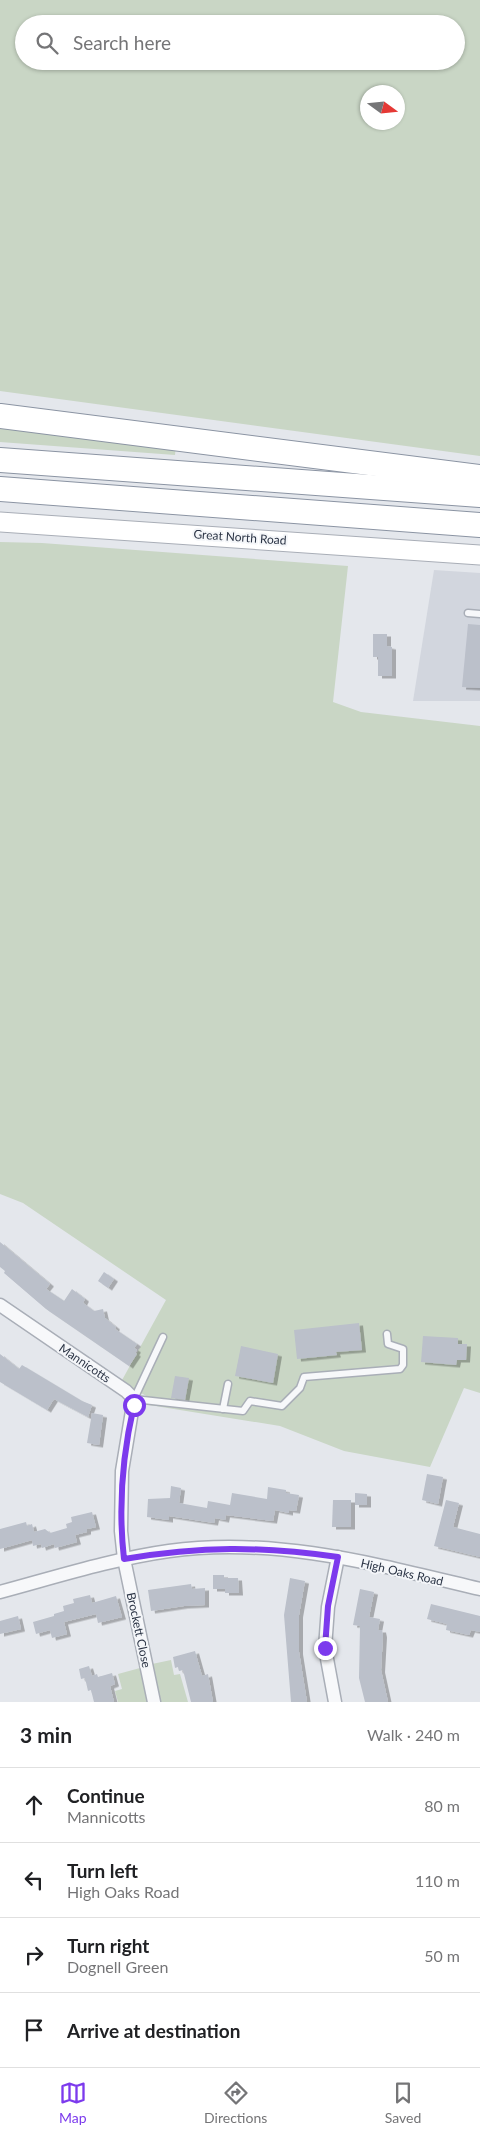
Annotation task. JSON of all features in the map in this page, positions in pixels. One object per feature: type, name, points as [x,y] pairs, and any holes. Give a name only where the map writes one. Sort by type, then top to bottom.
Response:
[{"type":"highway","points":[[0,416],[480,477]]},
{"type":"highway","points":[[0,460],[480,496]]},
{"type":"highway","points":[[0,489],[480,525]]},
{"type":"main road","name":"Great North Road","points":[[0,522],[480,554]]},
{"type":"street","name":"Mannicotts","points":[[0,1305],[126,1391],[134,1399]]},
{"type":"street","points":[[124,1559],[120,1523],[122,1471],[134,1399]]},
{"type":"street","name":"High Oaks Road","points":[[0,1592],[124,1559],[171,1551],[211,1548],[251,1548],[338,1557],[480,1589]]},
{"type":"street","points":[[335,1702],[325,1648],[328,1606],[338,1557]]},
{"type":"street","name":"Brockett Close","points":[[124,1559],[154,1702]]},
{"type":"lane","points":[[468,613],[480,614]]},
{"type":"lane","points":[[163,1337],[134,1399],[243,1411],[250,1401],[282,1406],[300,1388],[304,1377],[400,1368],[403,1365],[403,1349],[388,1344],[387,1334]]},
{"type":"lane","points":[[223,1408],[228,1384]]},
{"type":"shaded area","points":[[434,570],[480,573],[480,701],[413,701]]},
{"type":"green space","points":[[0,0],[480,0],[480,456],[0,391]]},
{"type":"green space","points":[[0,424],[176,445],[175,455],[0,442]]},
{"type":"green space","points":[[0,542],[42,543],[348,566],[333,702],[361,712],[480,726],[480,1393],[464,1388],[430,1467],[344,1451],[280,1426],[149,1405],[150,1398],[121,1382],[166,1300],[23,1203],[0,1194]]},
{"type":"green space","points":[[171,1660],[174,1675],[180,1674],[188,1702],[160,1702],[152,1664]]},
{"type":"green space","points":[[140,1668],[143,1672],[150,1702],[118,1702],[115,1691],[122,1689],[118,1674]]},
{"type":"building","points":[[468,624],[480,625],[480,688],[462,687]]},
{"type":"building","points":[[373,634],[387,634],[387,646],[392,647],[392,676],[378,676],[378,657],[373,657]]},
{"type":"building","points":[[0,1242],[50,1284],[46,1289],[64,1301],[72,1289],[85,1299],[83,1303],[94,1311],[103,1309],[105,1318],[116,1327],[115,1329],[137,1344],[134,1348],[137,1350],[135,1353],[137,1354],[129,1366],[46,1309],[4,1273],[5,1271],[0,1267]]},
{"type":"building","points":[[104,1272],[114,1279],[108,1288],[98,1281]]},
{"type":"building","points":[[359,1323],[362,1350],[336,1352],[337,1355],[297,1359],[294,1330]]},
{"type":"building","points":[[423,1336],[458,1338],[458,1344],[467,1344],[466,1360],[457,1360],[456,1365],[421,1362]]},
{"type":"building","points":[[241,1346],[278,1354],[273,1383],[235,1376]]},
{"type":"building","points":[[0,1354],[19,1369],[22,1365],[92,1405],[88,1417],[54,1399],[47,1410],[0,1382]]},
{"type":"building","points":[[175,1376],[189,1378],[185,1400],[171,1398]]},
{"type":"building","points":[[92,1413],[103,1415],[99,1445],[87,1443]]},
{"type":"building","points":[[427,1474],[443,1477],[438,1504],[422,1500]]},
{"type":"building","points":[[171,1486],[181,1488],[179,1503],[207,1508],[208,1501],[230,1505],[232,1493],[267,1499],[268,1487],[286,1490],[286,1493],[299,1495],[296,1511],[289,1510],[289,1513],[275,1510],[273,1521],[226,1515],[225,1520],[215,1518],[214,1523],[169,1516],[169,1520],[147,1517],[148,1499],[170,1498]]},
{"type":"building","points":[[355,1493],[367,1494],[367,1505],[355,1505]]},
{"type":"building","points":[[333,1500],[351,1500],[351,1527],[332,1527]]},
{"type":"building","points":[[446,1500],[459,1503],[453,1527],[480,1534],[480,1557],[434,1546]]},
{"type":"building","points":[[92,1512],[96,1527],[75,1535],[77,1542],[55,1548],[54,1544],[42,1548],[41,1544],[33,1546],[32,1540],[0,1549],[0,1529],[26,1522],[27,1526],[32,1524],[34,1532],[45,1529],[50,1533],[67,1528],[66,1524],[72,1522],[71,1517]]},
{"type":"building","points":[[213,1575],[224,1575],[224,1578],[238,1578],[239,1593],[225,1593],[225,1589],[213,1589]]},
{"type":"building","points":[[290,1578],[305,1581],[299,1615],[299,1652],[307,1702],[291,1702],[284,1615]]},
{"type":"building","points":[[191,1584],[192,1589],[205,1588],[205,1605],[151,1611],[148,1590]]},
{"type":"building","points":[[360,1589],[374,1592],[369,1617],[380,1619],[378,1630],[382,1630],[383,1635],[381,1670],[388,1702],[365,1702],[359,1678],[360,1626],[353,1625]]},
{"type":"building","points":[[90,1595],[92,1603],[116,1596],[122,1617],[98,1623],[96,1614],[64,1622],[67,1634],[52,1638],[50,1630],[36,1634],[33,1622],[64,1611],[63,1606],[74,1603],[73,1599]]},
{"type":"building","points":[[431,1604],[480,1616],[480,1632],[471,1630],[469,1635],[446,1630],[447,1624],[427,1619]]},
{"type":"building","points":[[18,1616],[21,1629],[0,1634],[0,1621]]},
{"type":"building","points":[[195,1651],[202,1676],[208,1674],[213,1702],[191,1702],[183,1670],[179,1671],[178,1667],[175,1668],[173,1657]]},
{"type":"building","points":[[89,1666],[92,1676],[97,1674],[98,1677],[112,1673],[115,1684],[110,1686],[114,1702],[94,1702],[91,1690],[88,1691],[85,1678],[81,1679],[79,1669]]},
{"type":"route","points":[[134,1405],[126,1438],[120,1500],[124,1559],[171,1551],[211,1548],[251,1548],[338,1557],[328,1606],[325,1648]]}]
